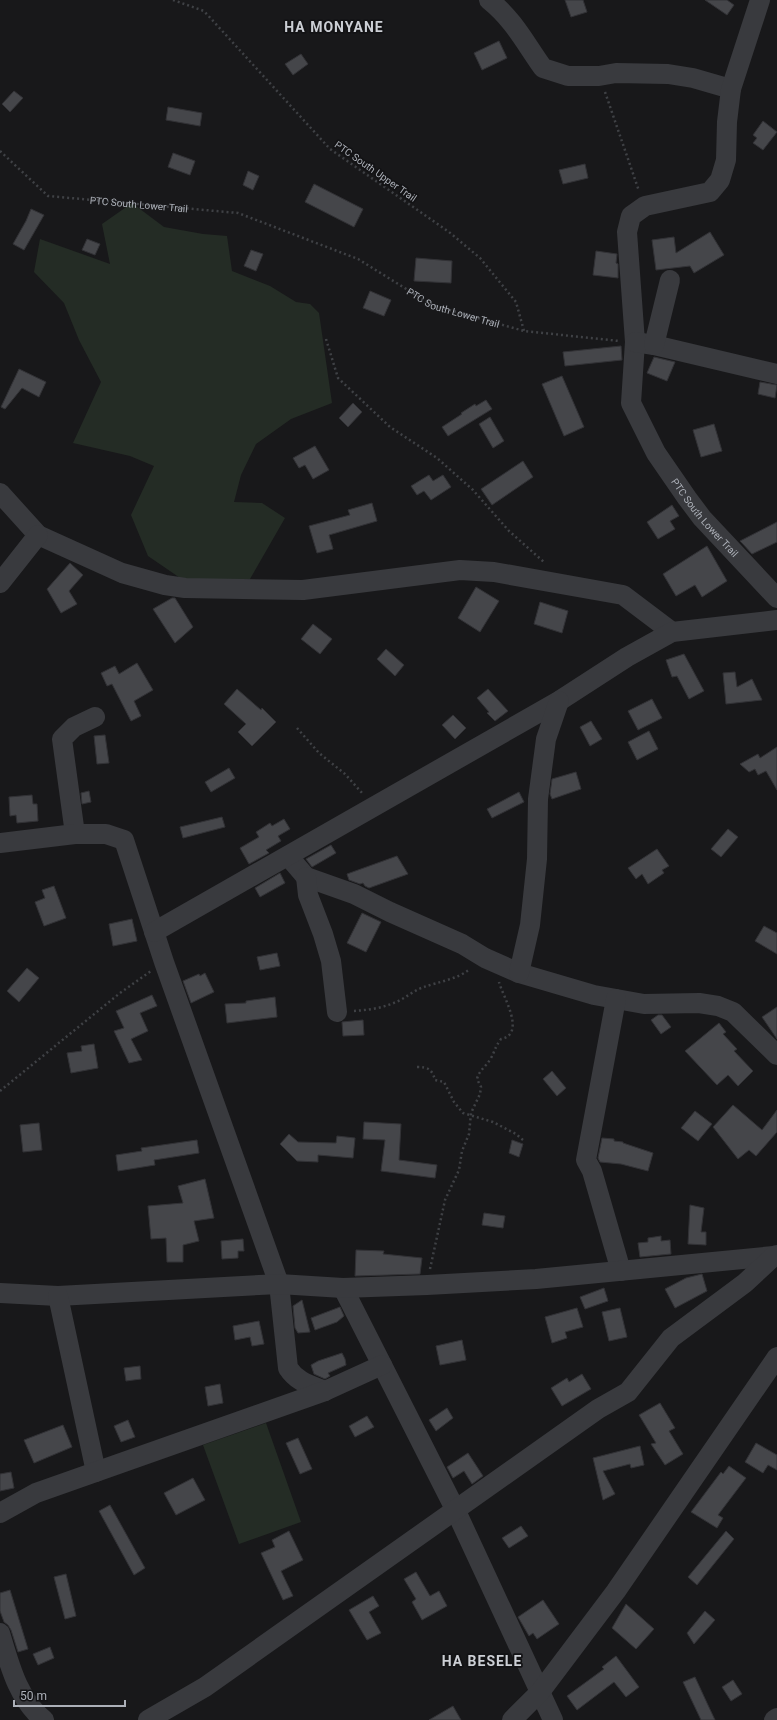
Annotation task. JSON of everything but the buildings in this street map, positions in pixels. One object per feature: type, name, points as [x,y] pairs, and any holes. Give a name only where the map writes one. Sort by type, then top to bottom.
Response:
[{"type":"street","points":[[489,0],[501,9],[519,30],[543,68],[568,76],[598,76],[616,73],[668,74],[693,78],[731,89]]},
{"type":"street","points":[[644,343],[627,232],[632,216],[645,206],[710,192],[720,180],[726,160],[727,122],[731,89],[760,0]]},
{"type":"street","points":[[644,343],[670,280]]},
{"type":"street","points":[[644,343],[777,374]]},
{"type":"street","name":"PTC South Lower Trail","points":[[644,343],[631,403],[656,454],[702,518],[777,598]]},
{"type":"street","points":[[0,493],[38,535],[122,573],[165,586],[185,588],[304,590],[460,570],[494,572],[623,595],[672,632]]},
{"type":"street","points":[[0,583],[38,535]]},
{"type":"street","points":[[154,932],[559,701],[627,657],[672,632],[777,620]]},
{"type":"street","points":[[519,973],[530,925],[537,859],[538,799],[546,739],[559,701]]},
{"type":"street","points":[[75,834],[62,739],[74,727],[95,717]]},
{"type":"street","points":[[0,843],[75,834],[106,834],[124,840],[164,962],[279,1284],[288,1368],[294,1376],[303,1383],[325,1391]]},
{"type":"street","points":[[288,856],[306,877],[354,894],[390,912],[462,944],[485,958],[519,973],[594,995],[644,1004],[699,1003],[718,1006],[733,1012],[777,1055]]},
{"type":"street","points":[[306,877],[308,895],[324,934],[331,961],[337,1012]]},
{"type":"street","points":[[616,999],[586,1160],[592,1171],[621,1271]]},
{"type":"street","points":[[0,1293],[58,1296],[279,1284],[343,1288],[426,1285],[536,1279],[775,1255]]},
{"type":"street","points":[[148,1720],[205,1687],[598,1409],[628,1392],[671,1338],[746,1283],[775,1255]]},
{"type":"street","points":[[343,1288],[455,1509],[553,1720]]},
{"type":"street","points":[[58,1296],[96,1472]]},
{"type":"street","points":[[512,1720],[540,1692],[616,1591],[777,1357]]},
{"type":"street","points":[[0,1513],[36,1493],[325,1391],[382,1366]]},
{"type":"street","points":[[0,1633],[12,1675],[34,1712],[44,1720]]},
{"type":"path","name":"PTC South Upper Trail","points":[[173,0],[204,11],[330,149],[449,232],[480,258],[516,302],[524,331]]},
{"type":"path","points":[[598,76],[612,109],[645,206]]},
{"type":"path","name":"PTC South Lower Trail","points":[[0,152],[48,196],[238,213],[358,259],[432,305],[524,331],[644,343]]},
{"type":"path","points":[[326,339],[338,378],[390,427],[438,458],[473,490],[509,531],[542,559],[561,583]]},
{"type":"path","points":[[297,728],[320,753],[345,774],[374,806]]},
{"type":"path","points":[[337,1012],[370,1010],[396,1002],[423,987],[436,984],[466,972],[485,958],[497,974],[502,992],[509,1005],[512,1018],[512,1031],[506,1038],[501,1039],[494,1047],[492,1058],[479,1072],[477,1079],[481,1087],[480,1094],[471,1116],[469,1134],[462,1151],[459,1170],[445,1200],[426,1285]]},
{"type":"path","points":[[0,1091],[120,993],[164,962]]},
{"type":"path","points":[[417,1067],[428,1067],[433,1072],[435,1080],[444,1082],[454,1102],[463,1113],[494,1122],[511,1131],[523,1140]]},
{"type":"shaded area","points":[[132,203],[164,227],[203,234],[227,236],[232,271],[270,286],[296,302],[310,304],[319,313],[332,403],[291,419],[256,444],[241,475],[234,502],[262,503],[285,518],[250,579],[186,582],[148,556],[131,515],[154,466],[130,456],[73,443],[101,382],[79,340],[64,303],[34,272],[40,239],[110,264],[102,224]]},
{"type":"shaded area","points":[[266,1423],[301,1522],[239,1544],[203,1445]]},
{"type":"district","name":"HA MONYANE","points":[[334,27]]},
{"type":"district","name":"HA BESELE","points":[[482,1661]]}]
